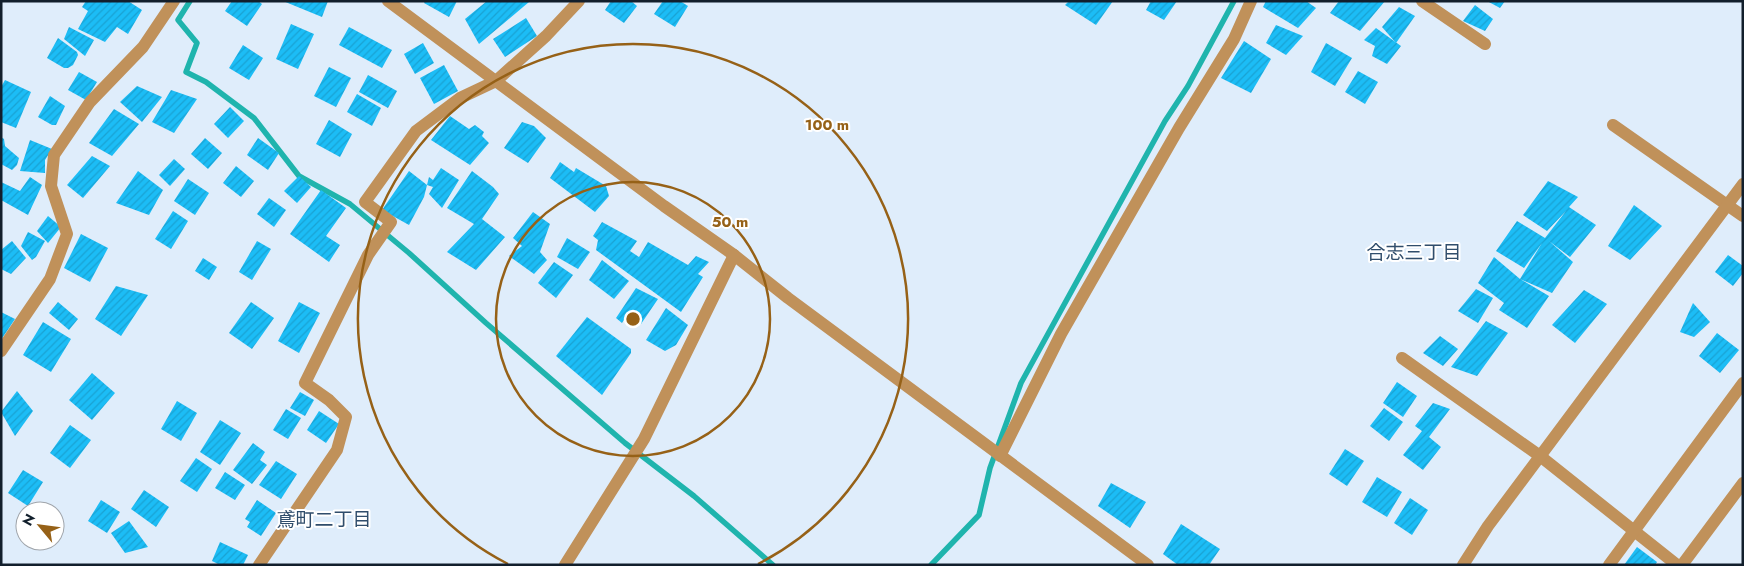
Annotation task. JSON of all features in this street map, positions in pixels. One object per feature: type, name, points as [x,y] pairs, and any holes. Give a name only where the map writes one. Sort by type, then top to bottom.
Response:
[{"type":"street","points":[[1,351],[50,279],[67,234],[51,186],[54,154],[90,102],[143,47],[174,1]]},
{"type":"street","points":[[388,1],[664,206],[734,255],[788,298],[1148,565]]},
{"type":"street","points":[[259,565],[337,450],[346,417],[329,400],[305,383],[368,254],[392,222],[364,202],[416,131],[460,98],[496,81],[546,36],[579,1]]},
{"type":"street","points":[[1000,456],[1061,334],[1179,128],[1234,39],[1251,1]]},
{"type":"street","points":[[1422,1],[1485,44]]},
{"type":"street","points":[[1614,125],[1743,216]]},
{"type":"street","points":[[1463,565],[1488,526],[1743,184]]},
{"type":"street","points":[[565,565],[644,439],[734,255]]},
{"type":"street","points":[[1402,358],[1540,456],[1677,565]]},
{"type":"street","points":[[1609,565],[1743,383]]},
{"type":"street","points":[[1682,565],[1743,483]]},
{"type":"building","points":[[86,1],[128,1],[142,10],[128,34],[117,27],[105,42],[78,29],[88,11],[82,7]]},
{"type":"building","points":[[232,1],[258,1],[262,4],[247,26],[225,11]]},
{"type":"building","points":[[283,1],[328,1],[322,17]]},
{"type":"building","points":[[425,1],[457,1],[449,17],[424,3]]},
{"type":"building","points":[[487,1],[529,2],[479,44],[465,19]]},
{"type":"building","points":[[611,1],[631,1],[637,6],[624,23],[605,10]]},
{"type":"building","points":[[663,1],[680,1],[688,6],[675,27],[654,14]]},
{"type":"building","points":[[1069,1],[1113,1],[1096,25],[1065,5]]},
{"type":"building","points":[[1151,1],[1177,1],[1164,20],[1146,10]]},
{"type":"building","points":[[1266,1],[1306,1],[1316,8],[1298,28],[1263,7]]},
{"type":"building","points":[[1339,1],[1385,1],[1360,31],[1330,13]]},
{"type":"building","points":[[1487,1],[1505,1],[1500,8]]},
{"type":"building","points":[[1475,5],[1493,19],[1485,31],[1463,21]]},
{"type":"building","points":[[1399,7],[1415,16],[1396,43],[1382,27]]},
{"type":"building","points":[[526,18],[537,36],[505,57],[493,39]]},
{"type":"building","points":[[291,24],[314,34],[298,69],[276,59]]},
{"type":"building","points":[[1276,25],[1303,36],[1286,55],[1266,43]]},
{"type":"building","points":[[69,27],[94,40],[85,56],[64,39]]},
{"type":"building","points":[[349,27],[392,50],[382,68],[339,45]]},
{"type":"building","points":[[1376,28],[1401,46],[1387,64],[1372,56],[1375,46],[1364,40]]},
{"type":"building","points":[[58,38],[77,52],[78,55],[73,65],[68,68],[64,68],[47,58]]},
{"type":"building","points":[[1244,41],[1271,59],[1251,93],[1221,78]]},
{"type":"building","points":[[423,43],[434,63],[415,74],[404,54]]},
{"type":"building","points":[[1326,43],[1352,58],[1335,86],[1311,72]]},
{"type":"building","points":[[243,45],[263,58],[249,80],[229,68]]},
{"type":"building","points":[[444,65],[458,91],[434,104],[420,78]]},
{"type":"building","points":[[329,67],[351,78],[336,107],[314,96]]},
{"type":"building","points":[[1358,71],[1378,82],[1365,104],[1345,92]]},
{"type":"building","points":[[79,72],[97,82],[86,100],[68,90]]},
{"type":"building","points":[[368,75],[397,91],[388,108],[359,92]]},
{"type":"building","points":[[5,80],[31,92],[16,128],[1,122],[1,87]]},
{"type":"building","points":[[137,86],[162,97],[142,122],[120,102]]},
{"type":"building","points":[[171,90],[197,99],[174,133],[152,122]]},
{"type":"building","points":[[357,94],[381,108],[372,126],[347,112]]},
{"type":"building","points":[[50,96],[65,106],[56,125],[52,125],[38,117]]},
{"type":"building","points":[[230,107],[244,121],[228,138],[214,124]]},
{"type":"building","points":[[114,109],[139,124],[112,156],[89,143]]},
{"type":"building","points":[[450,116],[469,129],[475,125],[484,132],[482,136],[489,143],[470,165],[431,140]]},
{"type":"building","points":[[329,120],[352,134],[340,157],[316,144]]},
{"type":"building","points":[[522,122],[534,126],[546,138],[528,163],[504,148]]},
{"type":"building","points":[[1,137],[4,139],[5,146],[19,158],[17,165],[12,170],[1,164]]},
{"type":"building","points":[[205,138],[222,153],[208,169],[191,154]]},
{"type":"building","points":[[258,138],[279,153],[268,170],[247,155]]},
{"type":"building","points":[[30,140],[52,149],[45,160],[45,173],[20,171]]},
{"type":"building","points":[[92,156],[110,166],[83,198],[67,185]]},
{"type":"building","points":[[174,159],[185,169],[170,186],[159,175]]},
{"type":"building","points":[[560,162],[574,172],[576,168],[606,186],[609,196],[595,212],[550,178]]},
{"type":"building","points":[[236,166],[254,181],[241,197],[223,183]]},
{"type":"building","points":[[441,168],[459,180],[442,208],[429,194],[433,187],[427,185],[429,177],[433,180]]},
{"type":"building","points":[[138,171],[163,190],[149,215],[116,203]]},
{"type":"building","points":[[409,171],[427,185],[424,197],[409,225],[382,210]]},
{"type":"building","points":[[472,171],[499,194],[482,219],[505,237],[476,270],[447,252],[474,224],[447,208]]},
{"type":"building","points":[[299,176],[311,187],[297,203],[284,191]]},
{"type":"building","points":[[30,177],[42,185],[28,215],[1,200],[1,182],[20,191]]},
{"type":"building","points":[[188,179],[209,193],[195,215],[174,201]]},
{"type":"building","points":[[1548,181],[1578,197],[1569,207],[1596,225],[1570,257],[1549,241],[1573,262],[1552,293],[1520,279],[1542,243],[1524,268],[1496,251],[1517,221],[1545,238],[1566,211],[1547,231],[1523,215]]},
{"type":"building","points":[[321,190],[346,208],[326,236],[340,245],[329,262],[290,234]]},
{"type":"building","points":[[269,198],[286,210],[274,227],[257,214]]},
{"type":"building","points":[[1634,205],[1662,226],[1630,260],[1608,246]]},
{"type":"building","points":[[173,211],[188,221],[171,249],[155,239]]},
{"type":"building","points":[[533,212],[550,224],[540,252],[547,260],[534,274],[509,256],[522,246],[513,238]]},
{"type":"building","points":[[48,216],[61,227],[48,243],[37,231]]},
{"type":"building","points":[[602,222],[637,241],[630,251],[639,257],[648,242],[688,265],[696,256],[709,262],[698,274],[703,277],[681,312],[596,250],[598,240],[593,236]]},
{"type":"building","points":[[28,232],[45,241],[36,257],[32,260],[21,246]]},
{"type":"building","points":[[81,234],[108,248],[90,282],[64,268]]},
{"type":"building","points":[[567,238],[590,252],[578,269],[557,257]]},
{"type":"building","points":[[12,241],[26,258],[11,274],[1,269],[1,250]]},
{"type":"building","points":[[257,241],[271,249],[252,280],[239,272]]},
{"type":"building","points":[[1728,255],[1743,266],[1743,273],[1733,286],[1715,272]]},
{"type":"building","points":[[1494,257],[1520,279],[1549,296],[1527,328],[1499,310],[1504,303],[1478,283]]},
{"type":"building","points":[[203,258],[217,267],[209,280],[195,271]]},
{"type":"building","points":[[602,260],[629,281],[614,299],[589,280]]},
{"type":"building","points":[[554,262],[573,275],[556,298],[538,283]]},
{"type":"building","points":[[116,286],[148,295],[121,336],[95,319]]},
{"type":"building","points":[[636,288],[658,299],[641,324],[633,317],[631,320],[625,318],[622,323],[616,318]]},
{"type":"building","points":[[1476,289],[1493,298],[1478,323],[1458,311]]},
{"type":"building","points":[[1584,290],[1607,304],[1575,343],[1552,325]]},
{"type":"building","points":[[58,302],[78,319],[69,330],[49,313]]},
{"type":"building","points":[[251,302],[274,318],[252,349],[229,333]]},
{"type":"building","points":[[299,302],[320,313],[299,353],[278,341]]},
{"type":"building","points":[[1693,303],[1710,322],[1694,337],[1680,332]]},
{"type":"building","points":[[666,308],[688,325],[676,345],[665,351],[646,340]]},
{"type":"building","points":[[1,312],[15,319],[1,340]]},
{"type":"building","points":[[587,317],[631,349],[631,353],[602,395],[556,356]]},
{"type":"building","points":[[1486,321],[1508,333],[1477,376],[1451,367]]},
{"type":"building","points":[[43,322],[71,339],[51,372],[23,355]]},
{"type":"building","points":[[1717,333],[1739,350],[1720,373],[1699,356]]},
{"type":"building","points":[[1440,336],[1458,349],[1443,366],[1423,353]]},
{"type":"building","points":[[92,373],[115,393],[92,420],[69,400]]},
{"type":"building","points":[[1397,382],[1417,396],[1403,417],[1383,403]]},
{"type":"building","points":[[17,391],[33,411],[15,436],[1,412]]},
{"type":"building","points":[[300,392],[314,400],[305,416],[290,408]]},
{"type":"building","points":[[177,401],[197,413],[181,441],[161,429]]},
{"type":"building","points":[[1433,403],[1450,409],[1429,437],[1441,447],[1423,470],[1403,455],[1422,431],[1415,426]]},
{"type":"building","points":[[1384,408],[1403,422],[1389,441],[1370,426]]},
{"type":"building","points":[[286,409],[301,418],[288,439],[273,430]]},
{"type":"building","points":[[319,411],[339,424],[326,443],[307,430]]},
{"type":"building","points":[[220,420],[241,433],[220,465],[200,452]]},
{"type":"building","points":[[70,425],[91,440],[70,468],[50,453]]},
{"type":"building","points":[[253,443],[265,452],[260,460],[267,465],[252,484],[233,470]]},
{"type":"building","points":[[1345,449],[1364,461],[1347,486],[1329,474]]},
{"type":"building","points":[[196,458],[212,469],[197,492],[180,481]]},
{"type":"building","points":[[276,461],[297,474],[281,499],[259,485]]},
{"type":"building","points":[[23,470],[43,482],[31,501],[20,501],[8,493]]},
{"type":"building","points":[[225,472],[245,485],[235,500],[215,488]]},
{"type":"building","points":[[1377,477],[1402,492],[1387,517],[1362,502]]},
{"type":"building","points":[[1111,483],[1146,502],[1130,528],[1098,506]]},
{"type":"building","points":[[144,490],[169,507],[156,527],[131,509]]},
{"type":"building","points":[[1410,498],[1428,510],[1412,535],[1394,523]]},
{"type":"building","points":[[101,500],[120,512],[107,533],[88,521]]},
{"type":"building","points":[[257,500],[276,513],[261,536],[247,527],[250,522],[245,519]]},
{"type":"building","points":[[129,521],[148,547],[125,553],[111,533]]},
{"type":"building","points":[[1181,524],[1220,549],[1209,565],[1178,565],[1163,554]]},
{"type":"building","points":[[220,542],[248,555],[243,565],[220,565],[212,561]]},
{"type":"building","points":[[1637,547],[1657,562],[1655,565],[1624,565]]},
{"type":"waterway","points":[[190,1],[178,20],[197,43],[186,72],[206,82],[254,118],[299,176],[350,204],[409,253],[486,323],[625,443],[694,496],[773,565]]},
{"type":"waterway","points":[[931,565],[979,515],[990,468],[1021,383],[1165,121],[1188,86],[1234,1]]},
{"type":"district","name":"合志三丁目","points":[[1414,252]]},
{"type":"district","name":"鳶町二丁目","points":[[324,519]]}]
